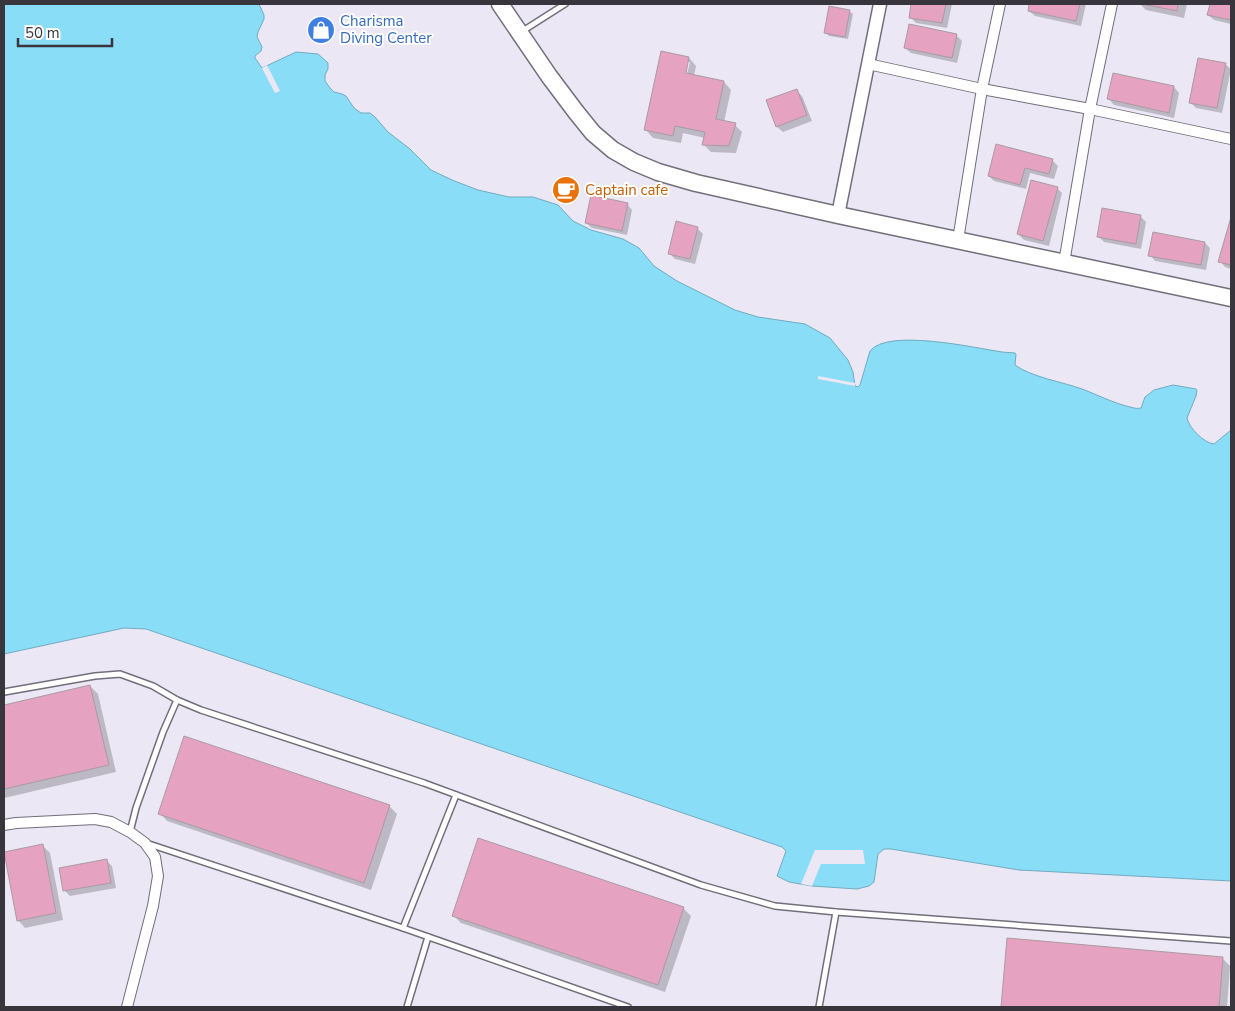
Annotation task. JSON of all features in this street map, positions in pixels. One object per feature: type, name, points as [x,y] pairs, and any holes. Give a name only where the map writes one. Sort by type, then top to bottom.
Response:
[{"type":"main road","points":[[500,4],[593,133],[613,150],[634,162],[658,172],[696,183],[838,215],[1231,298]]},
{"type":"street","points":[[838,215],[880,4]]},
{"type":"street","points":[[958,240],[982,89],[1000,4]]},
{"type":"street","points":[[1064,263],[1090,109],[1112,4]]},
{"type":"street","points":[[868,64],[1231,139]]},
{"type":"street","points":[[4,825],[95,819],[111,822],[145,842],[155,857],[158,876],[153,906],[127,1007]]},
{"type":"lane","points":[[520,33],[565,4]]},
{"type":"lane","points":[[4,692],[94,676],[120,674],[153,686],[177,700],[201,710],[415,780],[701,885],[775,906],[1231,941]]},
{"type":"lane","points":[[130,832],[136,808],[163,732],[177,700]]},
{"type":"lane","points":[[403,928],[456,795]]},
{"type":"lane","points":[[145,842],[403,928],[628,1007]]},
{"type":"lane","points":[[819,1007],[836,912]]},
{"type":"lane","points":[[407,1007],[428,937]]},
{"type":"water","points":[[4,4],[259,4],[264,19],[257,37],[262,47],[255,58],[262,68],[296,52],[318,54],[328,63],[325,81],[330,88],[334,92],[346,96],[354,108],[361,113],[370,113],[375,117],[388,132],[410,149],[431,170],[478,190],[509,197],[533,197],[558,205],[573,221],[591,230],[623,239],[639,248],[654,266],[677,281],[735,310],[758,317],[805,324],[830,338],[848,360],[853,372],[855,386],[858,387],[870,351],[880,344],[913,340],[933,341],[1015,353],[1015,365],[1030,373],[1136,408],[1141,408],[1145,397],[1154,390],[1173,385],[1196,389],[1196,396],[1187,418],[1194,430],[1206,441],[1214,444],[1231,430],[1231,881],[1019,870],[884,849],[878,854],[874,882],[869,886],[857,889],[812,886],[789,882],[777,876],[786,851],[782,847],[146,629],[124,628],[4,654]]},
{"type":"pier","points":[[267,65],[280,91],[275,93],[262,68]]},
{"type":"pier","points":[[818,376],[855,383],[855,386],[818,379]]},
{"type":"pier","points":[[815,850],[863,850],[865,864],[821,864],[812,886],[801,884]]},
{"type":"building","points":[[911,4],[946,4],[942,23],[909,18]]},
{"type":"building","points":[[1029,4],[1080,4],[1076,21],[1028,11]]},
{"type":"building","points":[[1142,4],[1178,4],[1177,11]]},
{"type":"building","points":[[1210,4],[1231,4],[1231,20],[1207,15]]},
{"type":"building","points":[[829,6],[850,10],[845,37],[824,33]]},
{"type":"building","points":[[909,24],[957,34],[952,58],[904,48]]},
{"type":"building","points":[[661,51],[689,57],[686,73],[724,81],[716,119],[736,123],[729,146],[702,145],[705,132],[675,126],[673,136],[644,130]]},
{"type":"building","points":[[1198,58],[1226,63],[1217,108],[1189,103]]},
{"type":"building","points":[[1113,73],[1174,86],[1169,113],[1107,99]]},
{"type":"building","points":[[797,89],[807,115],[776,127],[766,100]]},
{"type":"building","points":[[996,144],[1053,159],[1049,174],[1025,168],[1020,185],[988,176]]},
{"type":"building","points":[[1031,180],[1058,187],[1043,241],[1017,234]]},
{"type":"building","points":[[591,195],[628,203],[622,231],[585,223]]},
{"type":"building","points":[[1102,208],[1141,215],[1136,244],[1097,237]]},
{"type":"building","points":[[1231,217],[1231,265],[1218,262]]},
{"type":"building","points":[[676,221],[698,227],[690,259],[668,254]]},
{"type":"building","points":[[1153,232],[1205,242],[1201,265],[1148,256]]},
{"type":"building","points":[[90,685],[109,765],[4,789],[4,705]]},
{"type":"building","points":[[184,736],[390,805],[364,883],[158,814]]},
{"type":"building","points":[[478,838],[684,907],[658,985],[452,916]]},
{"type":"building","points":[[43,844],[56,913],[17,921],[4,852]]},
{"type":"building","points":[[107,859],[111,883],[63,891],[59,868]]},
{"type":"building","points":[[1007,938],[1223,957],[1219,1007],[1001,1007]]},
{"type":"place","name":"Charisma Diving Center","points":[[321,30]]},
{"type":"place","name":"Captain cafe","points":[[566,190]]}]
